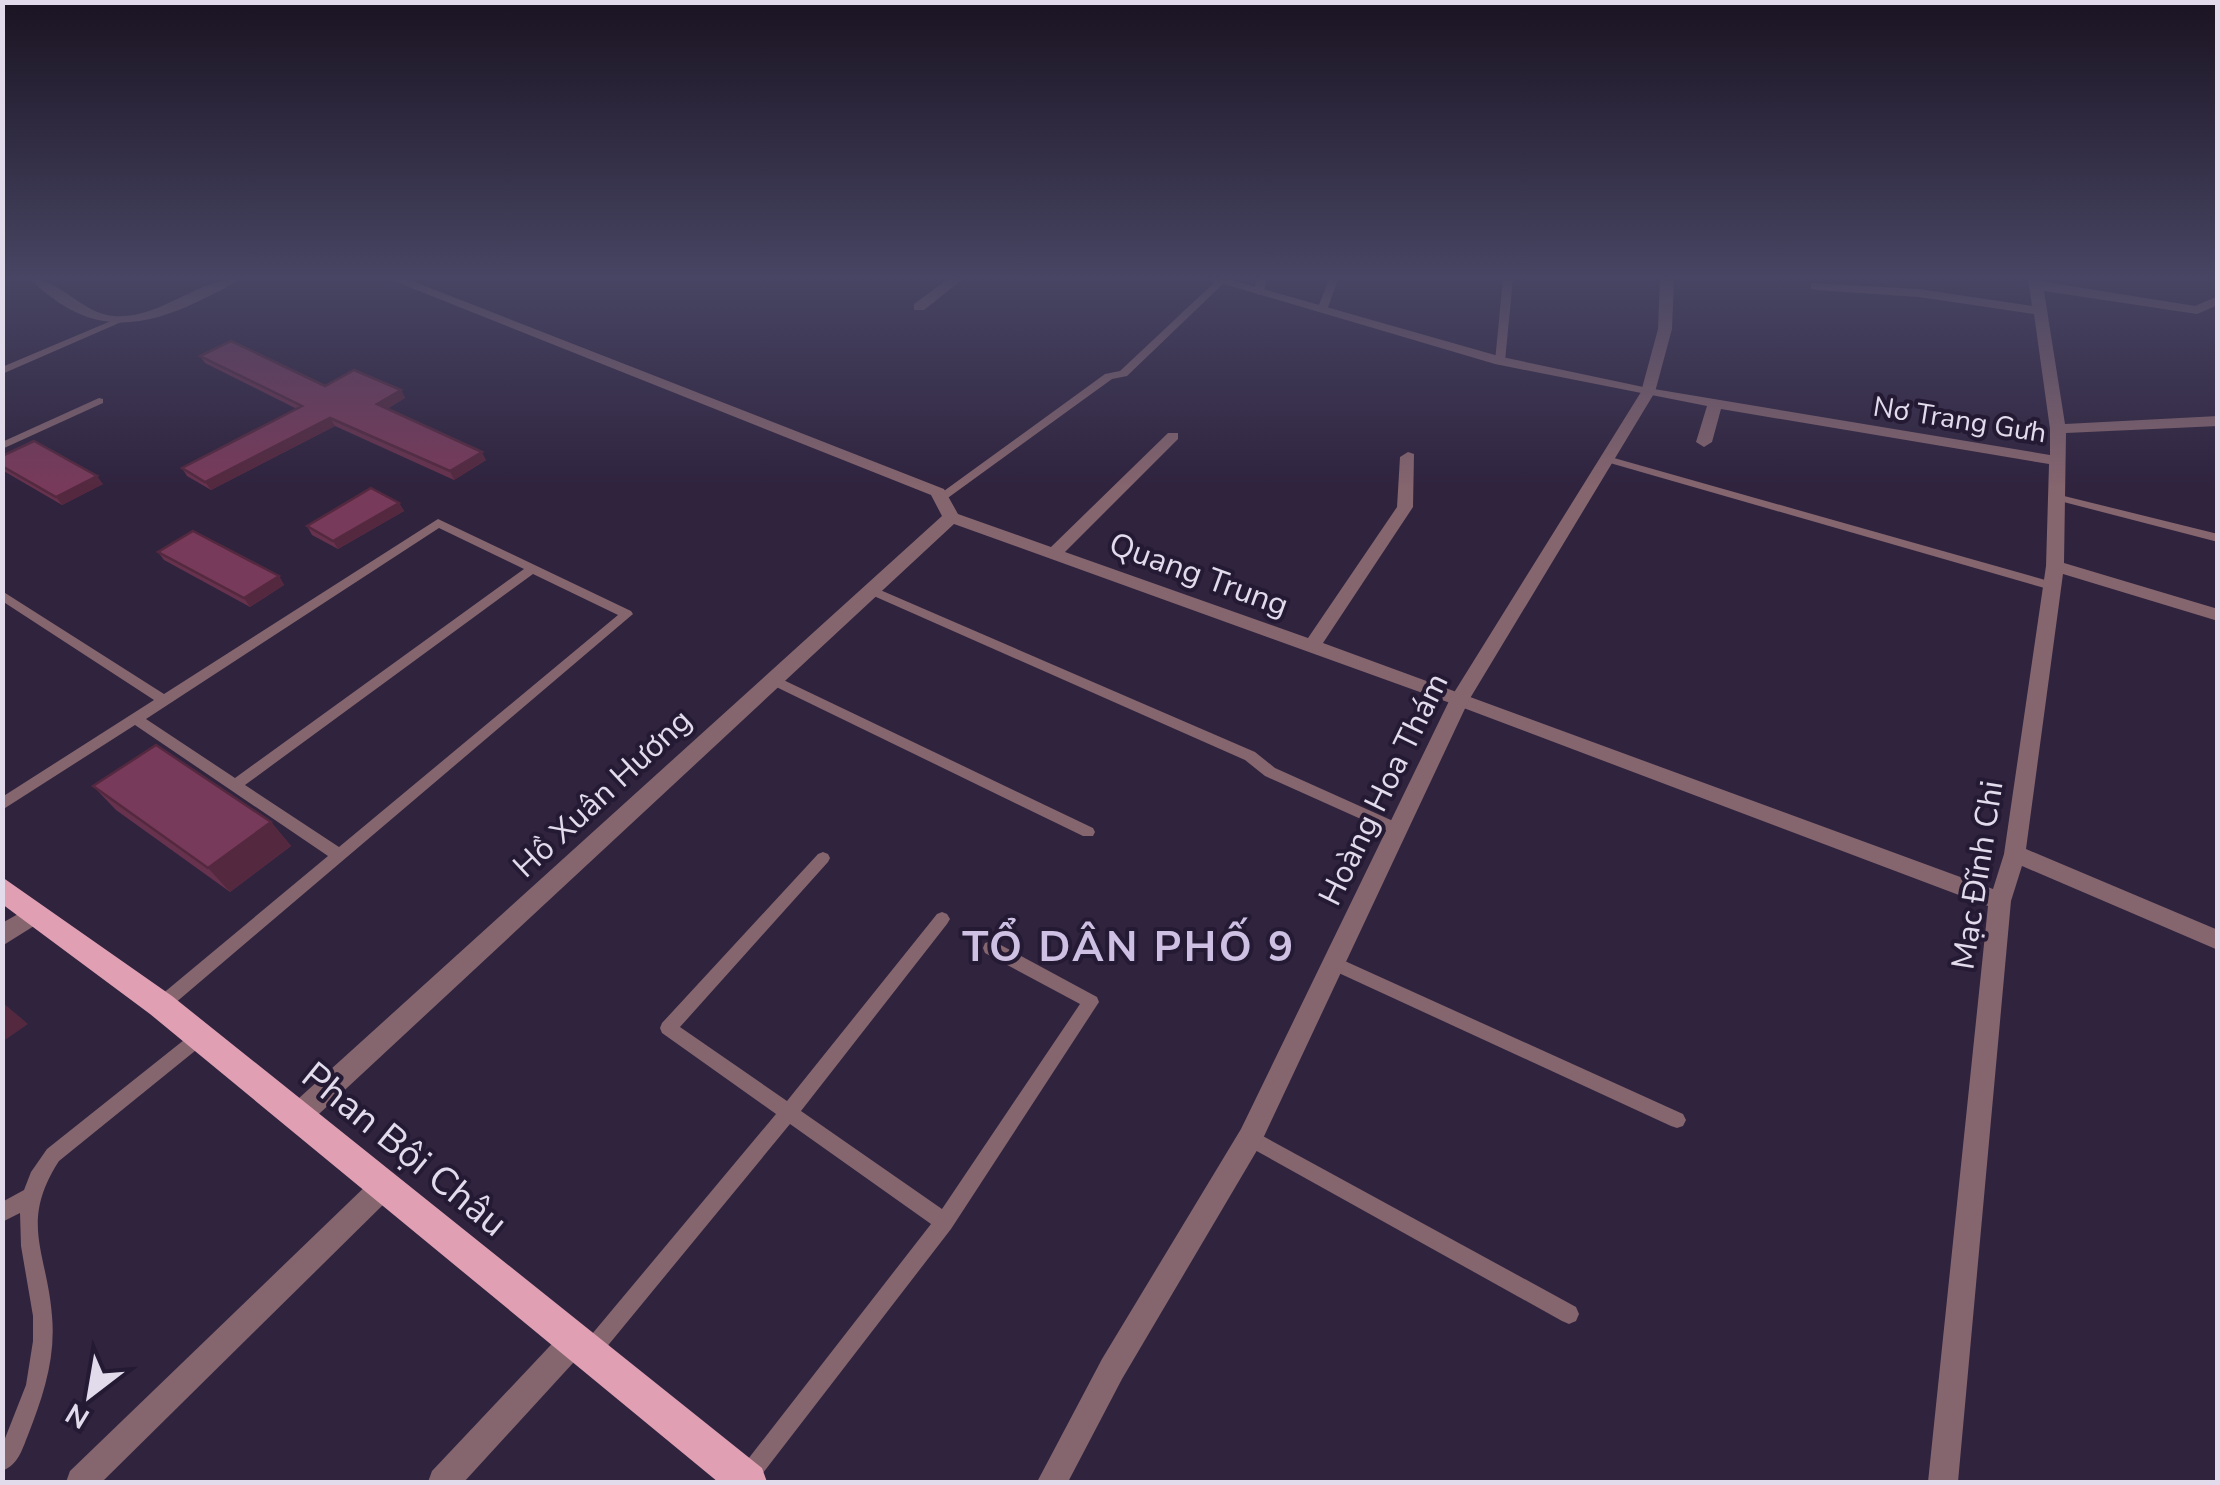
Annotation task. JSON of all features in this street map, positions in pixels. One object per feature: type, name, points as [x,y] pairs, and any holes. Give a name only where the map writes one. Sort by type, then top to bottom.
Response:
[{"type":"main road","name":"Phan Bội Châu","points":[[2,888],[160,1004],[746,1481]]},
{"type":"street","name":"Quang Trung","points":[[572,348],[938,492],[946,508],[1053,554],[1460,699],[2000,901]]},
{"type":"street","name":"Nơ Trang Gưh","points":[[1456,348],[1648,392],[2057,461]]},
{"type":"street","name":"Hoàng Hoa Thám","points":[[1052,1482],[1112,1369],[1250,1138],[1460,699],[1648,392],[1659,348]]},
{"type":"street","name":"Mạc Đĩnh Chi","points":[[1943,1482],[2000,901],[2015,854],[2054,576],[2058,428],[2045,348]]},
{"type":"street","points":[[1704,442],[1715,404]]},
{"type":"street","name":"Nơ Trang Gưh","points":[[2058,428],[2218,421]]},
{"type":"street","points":[[1053,554],[1174,436]]},
{"type":"street","points":[[1312,646],[1405,507],[1408,457]]},
{"type":"street","name":"Hồ Xuân Hương","points":[[298,1116],[871,590],[946,508]]},
{"type":"street","points":[[2054,576],[2218,616]]},
{"type":"street","points":[[2015,854],[2218,940]]},
{"type":"street","points":[[2,936],[34,914]]},
{"type":"street","points":[[80,1482],[383,1187]]},
{"type":"street","points":[[444,1482],[581,1347]]},
{"type":"lane","points":[[2,371],[55,348]]},
{"type":"lane","points":[[946,508],[1109,376],[1123,374],[1149,348]]},
{"type":"lane","points":[[1500,361],[1501,348]]},
{"type":"lane","points":[[2,446],[99,401]]},
{"type":"lane","points":[[1608,458],[2054,576]]},
{"type":"lane","points":[[2056,497],[2218,538]]},
{"type":"lane","points":[[2,805],[438,524],[627,614],[160,1004]]},
{"type":"lane","points":[[235,785],[532,568]]},
{"type":"lane","points":[[871,590],[1250,756],[1270,772],[1397,829]]},
{"type":"lane","points":[[2,595],[164,700]]},
{"type":"lane","points":[[773,680],[1088,832]]},
{"type":"lane","points":[[136,719],[339,855]]},
{"type":"lane","points":[[823,858],[668,1028],[944,1222]]},
{"type":"lane","points":[[581,1347],[790,1111],[942,919]]},
{"type":"lane","points":[[746,1481],[944,1222],[1091,1002],[991,948]]},
{"type":"lane","points":[[1336,964],[1677,1120]]},
{"type":"lane","points":[[2,1461],[10,1454],[39,1383],[44,1336],[27,1235],[27,1198],[33,1177],[53,1155],[200,1037]]},
{"type":"lane","points":[[1250,1138],[1569,1314]]},
{"type":"lane","points":[[2,1213],[27,1198]]},
{"type":"building","points":[[216,348],[246,348],[325,386],[354,370],[401,390],[377,404],[482,452],[450,471],[330,418],[205,482],[182,468],[302,406],[200,356]]},
{"type":"building","points":[[34,441],[97,476],[56,497],[2,466],[2,456]]},
{"type":"building","points":[[371,488],[399,503],[333,541],[307,526]]},
{"type":"building","points":[[193,531],[279,576],[244,598],[158,552]]},
{"type":"building","points":[[156,745],[271,822],[208,868],[93,786]]},
{"type":"district","name":"TỔ DÂN PHỐ 9","points":[[1129,946]]}]
